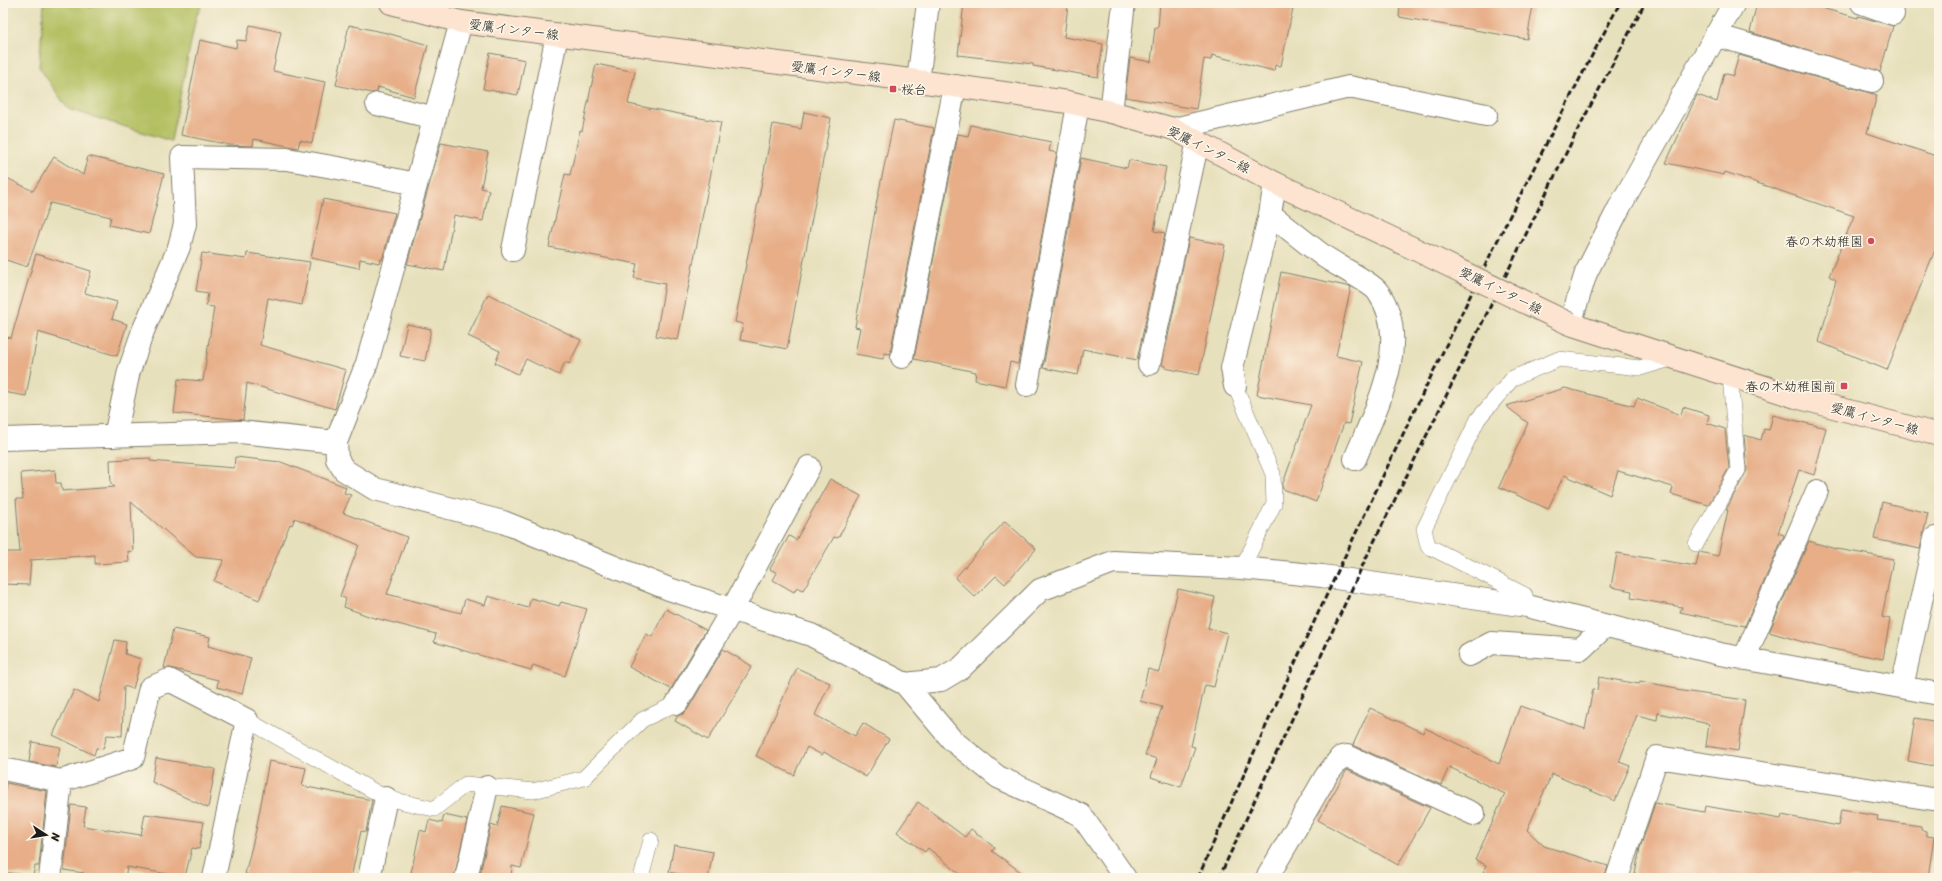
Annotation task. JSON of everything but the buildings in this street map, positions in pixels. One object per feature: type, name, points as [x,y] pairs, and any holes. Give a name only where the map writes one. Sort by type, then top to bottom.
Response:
[{"type":"main road","name":"愛鷹インター線","points":[[391,3],[461,22],[918,81],[1078,105],[1111,112],[1174,129],[1275,183],[1570,324],[1796,397],[1939,435]]},
{"type":"street","points":[[918,81],[928,3]]},
{"type":"street","points":[[1111,112],[1124,3]]},
{"type":"street","points":[[1570,324],[1586,273],[1619,208],[1734,3]]},
{"type":"street","points":[[1862,3],[1893,14]]},
{"type":"street","points":[[461,22],[367,363],[336,442],[337,459],[344,470],[375,489],[503,522],[669,589],[810,635],[905,684],[952,740],[998,777],[1081,816],[1125,878]]},
{"type":"street","points":[[513,250],[557,35]]},
{"type":"street","points":[[1715,35],[1872,81]]},
{"type":"street","points":[[902,357],[955,86]]},
{"type":"street","points":[[1174,129],[1349,87],[1486,115]]},
{"type":"street","points":[[377,104],[435,118]]},
{"type":"street","points":[[1028,385],[1078,105]]},
{"type":"street","points":[[1149,364],[1198,141]]},
{"type":"street","points":[[115,436],[129,371],[143,331],[179,247],[185,224],[182,157],[287,160],[338,168],[416,184]]},
{"type":"street","points":[[1235,386],[1232,368],[1270,214],[1275,183]]},
{"type":"street","points":[[1270,214],[1325,257],[1378,291],[1391,320],[1393,349],[1384,388],[1355,458]]},
{"type":"street","points":[[3,439],[240,432],[336,442]]},
{"type":"street","points":[[677,703],[732,610],[809,467]]},
{"type":"street","points":[[1744,659],[1817,491]]},
{"type":"street","points":[[1902,687],[1935,538]]},
{"type":"street","points":[[905,684],[941,680],[961,668],[1040,590],[1113,562],[1242,568],[1322,576],[1527,606],[1720,654],[1939,694]]},
{"type":"street","points":[[1469,655],[1492,643],[1581,649],[1606,626]]},
{"type":"street","points":[[3,769],[60,781],[133,758],[150,688],[169,680],[247,720],[214,878]]},
{"type":"street","points":[[1267,878],[1326,776],[1341,757],[1347,756],[1474,814]]},
{"type":"street","points":[[1617,878],[1657,757],[1939,800]]},
{"type":"street","points":[[50,878],[60,781]]},
{"type":"street","points":[[466,878],[488,787]]},
{"type":"street","points":[[369,878],[386,798]]},
{"type":"lane","points":[[1527,606],[1525,595],[1428,546],[1424,529],[1478,419],[1513,378],[1559,359],[1640,368],[1674,358]]},
{"type":"lane","points":[[1696,544],[1738,470],[1730,376]]},
{"type":"lane","points":[[1235,386],[1273,474],[1274,504],[1242,568]]},
{"type":"lane","points":[[247,720],[386,798],[434,809],[466,784],[533,790],[584,778],[642,720],[677,703]]},
{"type":"lane","points":[[641,878],[651,840]]},
{"type":"green space","points":[[44,3],[82,3],[92,8],[93,3],[203,3],[196,17],[171,141],[68,109],[39,67]]},
{"type":"railway","points":[[1198,878],[1248,765],[1405,430],[1510,216],[1620,3]]},
{"type":"railway","points":[[1219,878],[1366,558],[1576,133],[1645,3]]},
{"type":"place","name":"桜台","points":[[893,89]]},
{"type":"place","name":"春の木幼稚園","points":[[1871,241]]},
{"type":"place","name":"春の木幼稚園前","points":[[1844,386]]}]
